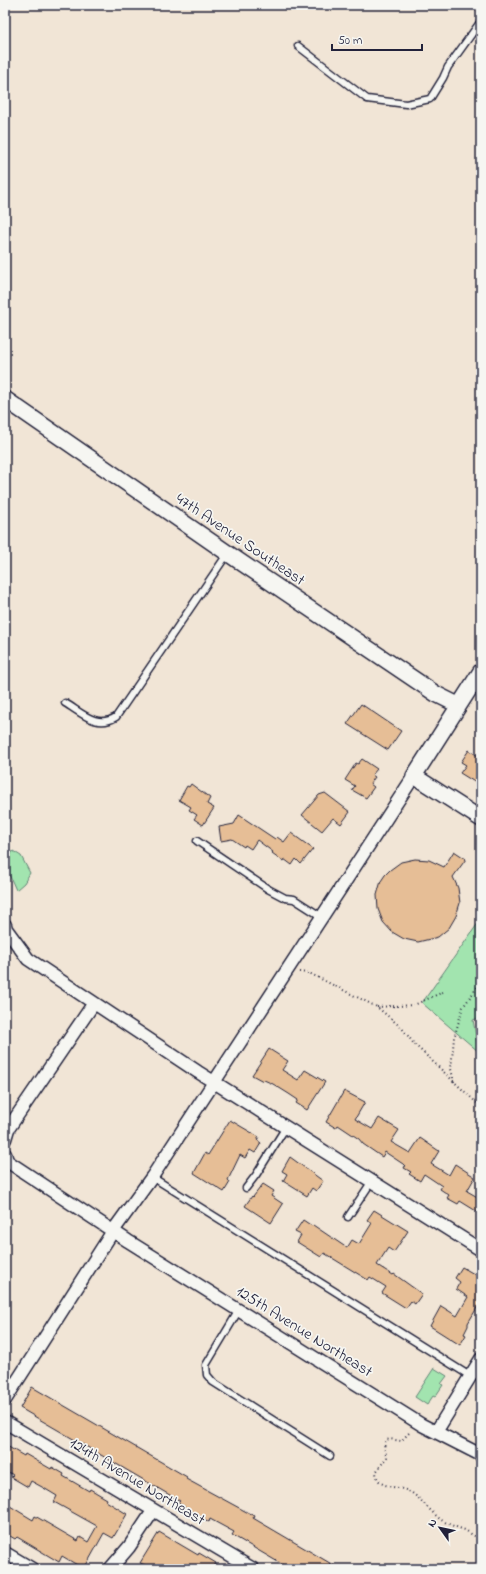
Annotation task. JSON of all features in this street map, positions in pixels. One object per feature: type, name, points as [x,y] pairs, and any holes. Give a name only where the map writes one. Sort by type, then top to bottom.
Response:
[{"type":"street","name":"47th Avenue Southeast","points":[[5,399],[436,694],[458,705]]},
{"type":"street","points":[[5,1400],[113,1231],[152,1177],[481,671]]},
{"type":"street","points":[[414,776],[481,819]]},
{"type":"street","points":[[5,926],[28,959],[214,1082],[481,1250]]},
{"type":"street","points":[[5,1139],[8,1129],[94,1003]]},
{"type":"street","name":"125th Avenue Northeast","points":[[5,1154],[7,1160],[113,1231],[436,1432],[481,1455]]},
{"type":"street","points":[[436,1432],[481,1359]]},
{"type":"street","name":"124th Avenue Northeast","points":[[5,1422],[253,1569]]},
{"type":"street","points":[[110,1569],[130,1547],[153,1511]]},
{"type":"street","points":[[5,1553],[32,1569]]},
{"type":"lane","points":[[298,46],[367,99],[406,104],[430,99],[448,67],[481,21]]},
{"type":"lane","points":[[65,704],[93,720],[100,722],[109,722],[116,717],[228,553]]},
{"type":"lane","points":[[197,841],[268,889],[285,898],[294,899],[322,917]]},
{"type":"lane","points":[[246,1188],[256,1175],[286,1127]]},
{"type":"lane","points":[[152,1177],[470,1376]]},
{"type":"lane","points":[[348,1217],[372,1181]]},
{"type":"lane","points":[[239,1310],[206,1365],[207,1375],[212,1382],[330,1456]]},
{"type":"path","points":[[296,972],[309,973],[377,1007],[402,1028],[414,1044],[481,1107]]},
{"type":"path","points":[[455,1083],[451,1069],[454,1038],[463,1007],[481,982]]},
{"type":"path","points":[[377,1007],[414,1005],[443,992]]},
{"type":"path","points":[[409,1433],[401,1441],[390,1439],[386,1440],[384,1450],[387,1457],[376,1472],[376,1479],[384,1485],[401,1488],[411,1493],[446,1523],[481,1539]]},
{"type":"green space","points":[[13,851],[21,856],[30,873],[24,883],[16,890],[7,870],[6,863]]},
{"type":"green space","points":[[481,919],[481,1017],[473,1020],[479,1052],[422,1003]]},
{"type":"green space","points":[[434,1368],[447,1376],[441,1384],[443,1385],[435,1397],[433,1396],[427,1405],[415,1397]]},
{"type":"building","points":[[361,704],[401,731],[388,750],[347,724]]},
{"type":"building","points":[[469,750],[481,758],[481,786],[460,773],[466,765],[461,762]]},
{"type":"building","points":[[362,759],[377,769],[372,775],[375,777],[370,784],[374,787],[366,798],[352,790],[355,786],[345,780],[356,763],[358,764]]},
{"type":"building","points":[[191,784],[210,798],[207,804],[214,808],[203,825],[194,819],[197,815],[189,810],[191,807],[179,800],[187,786],[189,787]]},
{"type":"building","points":[[325,793],[350,812],[341,824],[333,818],[322,831],[302,815],[319,795]]},
{"type":"building","points":[[239,815],[275,839],[277,837],[284,842],[291,833],[313,849],[301,864],[296,859],[292,865],[284,859],[283,861],[257,840],[251,849],[245,845],[244,847],[232,839],[221,841],[219,827],[234,824]]},
{"type":"building","points":[[454,851],[466,859],[453,877],[458,888],[460,903],[456,916],[449,928],[438,937],[418,942],[404,939],[392,932],[383,922],[378,909],[377,895],[381,881],[385,875],[401,862],[415,859],[429,860],[444,867]]},
{"type":"building","points":[[269,1049],[288,1061],[282,1070],[298,1080],[305,1070],[325,1082],[307,1110],[296,1103],[298,1100],[289,1094],[273,1084],[252,1075]]},
{"type":"building","points":[[344,1091],[365,1102],[355,1119],[372,1129],[379,1118],[399,1130],[391,1142],[410,1153],[420,1138],[439,1151],[431,1164],[449,1175],[455,1164],[475,1177],[467,1191],[481,1199],[481,1214],[460,1201],[458,1204],[447,1198],[449,1195],[440,1189],[442,1186],[424,1174],[420,1181],[409,1174],[411,1172],[404,1168],[405,1166],[403,1164],[385,1152],[382,1157],[338,1125],[336,1128],[326,1122]]},
{"type":"building","points":[[230,1120],[259,1137],[257,1140],[261,1143],[255,1153],[250,1150],[245,1158],[240,1155],[228,1180],[230,1182],[224,1192],[194,1173],[205,1153],[208,1155]]},
{"type":"building","points":[[290,1157],[323,1181],[316,1191],[312,1188],[307,1196],[283,1181],[287,1174],[282,1171]]},
{"type":"building","points":[[263,1184],[274,1191],[271,1196],[283,1204],[271,1223],[245,1206]]},
{"type":"building","points":[[374,1210],[408,1231],[394,1252],[388,1248],[377,1265],[393,1275],[394,1274],[422,1294],[415,1304],[411,1301],[406,1308],[382,1293],[386,1287],[370,1277],[368,1280],[324,1253],[321,1257],[297,1242],[301,1235],[295,1232],[303,1220],[347,1248],[352,1240],[359,1244],[372,1223],[367,1220]]},
{"type":"building","points":[[462,1267],[481,1278],[481,1301],[468,1323],[464,1334],[466,1335],[460,1345],[430,1326],[441,1306],[457,1316],[468,1297],[456,1289],[460,1282],[455,1278]]},
{"type":"building","points":[[32,1387],[187,1477],[186,1479],[254,1516],[253,1518],[340,1569],[290,1569],[232,1535],[234,1532],[210,1519],[209,1522],[178,1503],[180,1501],[20,1408]]},
{"type":"building","points":[[5,1445],[24,1456],[25,1454],[51,1469],[52,1467],[64,1474],[63,1476],[89,1491],[90,1489],[107,1499],[106,1501],[127,1514],[113,1538],[104,1533],[84,1569],[62,1556],[59,1562],[17,1537],[15,1539],[5,1533],[5,1503],[33,1520],[35,1516],[78,1541],[80,1537],[88,1542],[97,1526],[54,1502],[57,1496],[42,1487],[31,1481],[28,1487],[11,1477],[13,1475],[5,1470]]},
{"type":"building","points":[[159,1532],[198,1555],[199,1553],[216,1563],[212,1569],[143,1569],[145,1565],[140,1563]]}]
